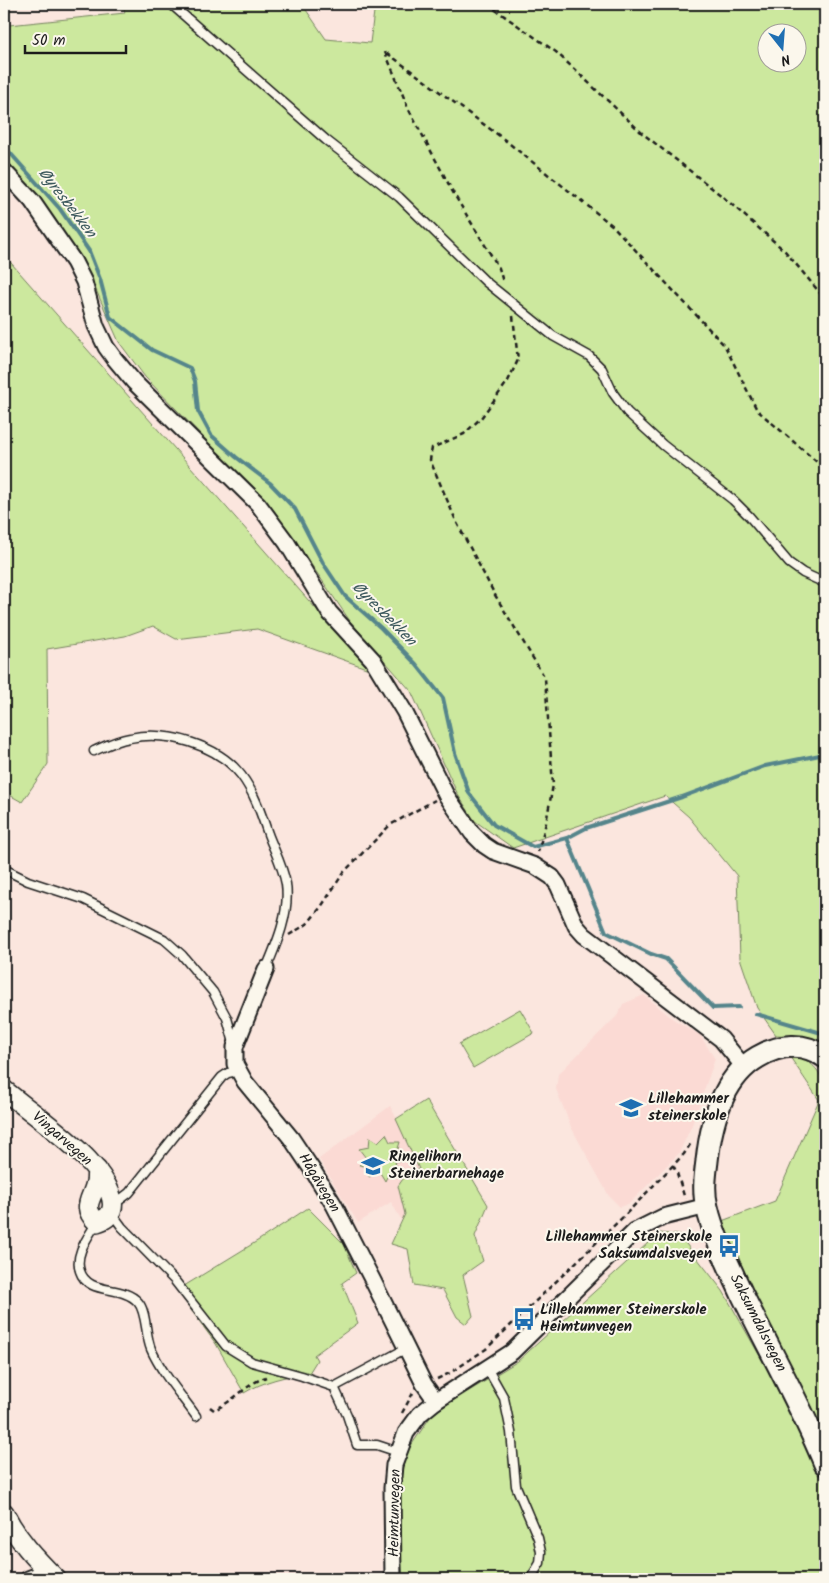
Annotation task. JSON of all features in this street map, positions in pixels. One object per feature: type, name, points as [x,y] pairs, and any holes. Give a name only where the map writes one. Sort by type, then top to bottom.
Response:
[{"type":"main road","name":"Saksumdalsvegen","points":[[825,1058],[812,1049],[789,1046],[764,1053],[744,1068],[726,1090],[712,1124],[705,1181],[707,1206],[730,1269],[799,1404],[825,1464]]},
{"type":"street","points":[[4,171],[32,201],[74,262],[84,282],[96,326],[106,347],[114,358],[134,382],[258,504],[287,543],[329,612],[373,660],[404,711],[446,795],[472,833],[493,851],[535,866],[552,877],[558,885],[571,917],[584,935],[721,1039],[744,1068]]},
{"type":"street","points":[[238,1071],[235,1064],[235,1047],[266,969]]},
{"type":"street","name":"Hågåvegen","points":[[238,1071],[291,1138],[315,1174],[342,1221],[424,1384],[436,1401]]},
{"type":"street","name":"Vingarvegen","points":[[4,1090],[72,1146],[97,1170],[112,1197],[107,1213],[90,1215],[88,1209],[89,1199],[96,1182],[97,1170]]},
{"type":"street","name":"Heimtunvegen","points":[[393,1579],[392,1488],[394,1465],[406,1433],[420,1414],[436,1401],[512,1352],[636,1231],[649,1223],[663,1218],[707,1206]]},
{"type":"street","points":[[4,1514],[18,1538],[52,1575]]},
{"type":"street","points":[[28,1579],[52,1575]]},
{"type":"lane","points":[[171,4],[326,140],[399,197],[458,257],[510,301],[552,336],[589,356],[602,369],[613,393],[627,412],[670,450],[734,500],[789,563],[803,573],[825,583]]},
{"type":"lane","points":[[94,751],[130,738],[146,736],[163,738],[199,745],[231,764],[241,775],[256,802],[286,884],[284,914],[278,939],[266,969]]},
{"type":"lane","points":[[4,869],[28,881],[83,899],[164,939],[182,955],[213,992],[227,1018],[235,1047]]},
{"type":"lane","points":[[196,1416],[155,1358],[146,1337],[143,1312],[137,1301],[125,1293],[91,1285],[81,1276],[78,1260],[80,1252],[107,1213],[129,1193],[222,1077],[228,1073],[238,1071]]},
{"type":"lane","points":[[107,1213],[175,1281],[226,1346],[252,1362],[334,1387],[407,1348]]},
{"type":"lane","points":[[487,1368],[504,1398],[511,1432],[516,1486],[538,1538],[541,1552],[540,1563],[531,1578]]},
{"type":"lane","points":[[334,1387],[347,1414],[357,1445],[377,1445],[398,1452]]},
{"type":"path","points":[[487,4],[556,52],[642,133],[722,196],[785,251],[825,299]]},
{"type":"path","points":[[535,866],[553,785],[545,678],[496,595],[457,523],[430,460],[432,448],[464,434],[481,418],[508,381],[518,360],[510,301],[499,268],[455,196],[409,110],[385,52],[500,137],[613,226],[725,346],[757,410],[825,469]]},
{"type":"path","points":[[278,939],[286,937],[307,924],[321,907],[344,872],[390,825],[414,810],[446,795]]},
{"type":"path","points":[[398,1421],[411,1396],[424,1384],[450,1372],[486,1349],[626,1214],[684,1154],[693,1139]]},
{"type":"path","points":[[210,1407],[214,1410],[261,1379],[283,1371]]},
{"type":"shaded area","name":"Lillehammer steinerskole","points":[[644,995],[673,1019],[700,1035],[715,1059],[692,1125],[679,1153],[630,1203],[620,1207],[609,1196],[571,1127],[556,1089],[558,1074],[617,1016],[623,1004]]},
{"type":"shaded area","name":"Ringelihorn Steinerbarnehage","points":[[390,1106],[427,1174],[408,1231],[391,1202],[358,1223],[319,1159]]},
{"type":"green space","points":[[4,4],[6,4],[9,25],[125,13],[123,4],[302,4],[326,39],[370,43],[375,4],[825,4],[825,1045],[809,1037],[776,1035],[757,1008],[740,958],[737,876],[689,817],[665,796],[513,848],[475,821],[458,795],[411,691],[350,621],[273,509],[145,377],[119,342],[85,265],[39,197],[4,164]]},
{"type":"green space","points":[[4,255],[369,669],[257,629],[176,639],[153,626],[125,636],[47,649],[48,764],[22,802],[4,792]]},
{"type":"green space","points":[[520,1009],[534,1033],[473,1068],[459,1044]]},
{"type":"green space","points":[[788,1054],[811,1064],[825,1083],[825,1433],[750,1284],[722,1221],[775,1201],[819,1100]]},
{"type":"green space","points":[[426,1100],[488,1205],[475,1236],[483,1261],[463,1275],[473,1316],[466,1324],[457,1317],[443,1290],[414,1285],[408,1249],[391,1244],[405,1214],[398,1186],[408,1172],[419,1169],[396,1119]]},
{"type":"green space","points":[[386,1134],[390,1142],[400,1142],[397,1152],[405,1158],[395,1162],[399,1173],[390,1171],[385,1181],[379,1171],[369,1177],[370,1167],[359,1165],[366,1158],[359,1149],[369,1147],[370,1137],[378,1142]]},
{"type":"green space","points":[[308,1208],[344,1244],[356,1273],[342,1283],[358,1323],[314,1355],[317,1360],[309,1373],[275,1380],[259,1385],[244,1393],[216,1344],[183,1299],[184,1286]]},
{"type":"green space","points":[[659,1233],[679,1235],[723,1291],[795,1418],[825,1489],[825,1579],[403,1579],[398,1515],[400,1481],[406,1453],[433,1413],[518,1361]]},
{"type":"waterway","name":"Øyresbekken","points":[[4,146],[60,209],[89,251],[100,279],[110,317],[152,350],[190,368],[195,381],[198,411],[211,435],[270,483],[295,509],[323,563],[345,596],[381,628],[416,664],[443,698],[455,753],[469,793],[494,825],[533,847],[567,838],[586,828],[682,797],[765,766],[825,754]]},
{"type":"waterway","points":[[567,838],[606,932],[651,954],[666,959],[713,1008],[739,1007]]},
{"type":"waterway","points":[[756,1014],[825,1034]]},
{"type":"place","name":"Lillehammer steinerskole","points":[[631,1108]]},
{"type":"place","name":"Ringelihorn Steinerbarnehage","points":[[373,1166]]},
{"type":"place","name":"Lillehammer Steinerskole Saksumdalsvegen","points":[[729,1246]]},
{"type":"place","name":"Lillehammer Steinerskole Heimtunvegen","points":[[524,1319]]}]
